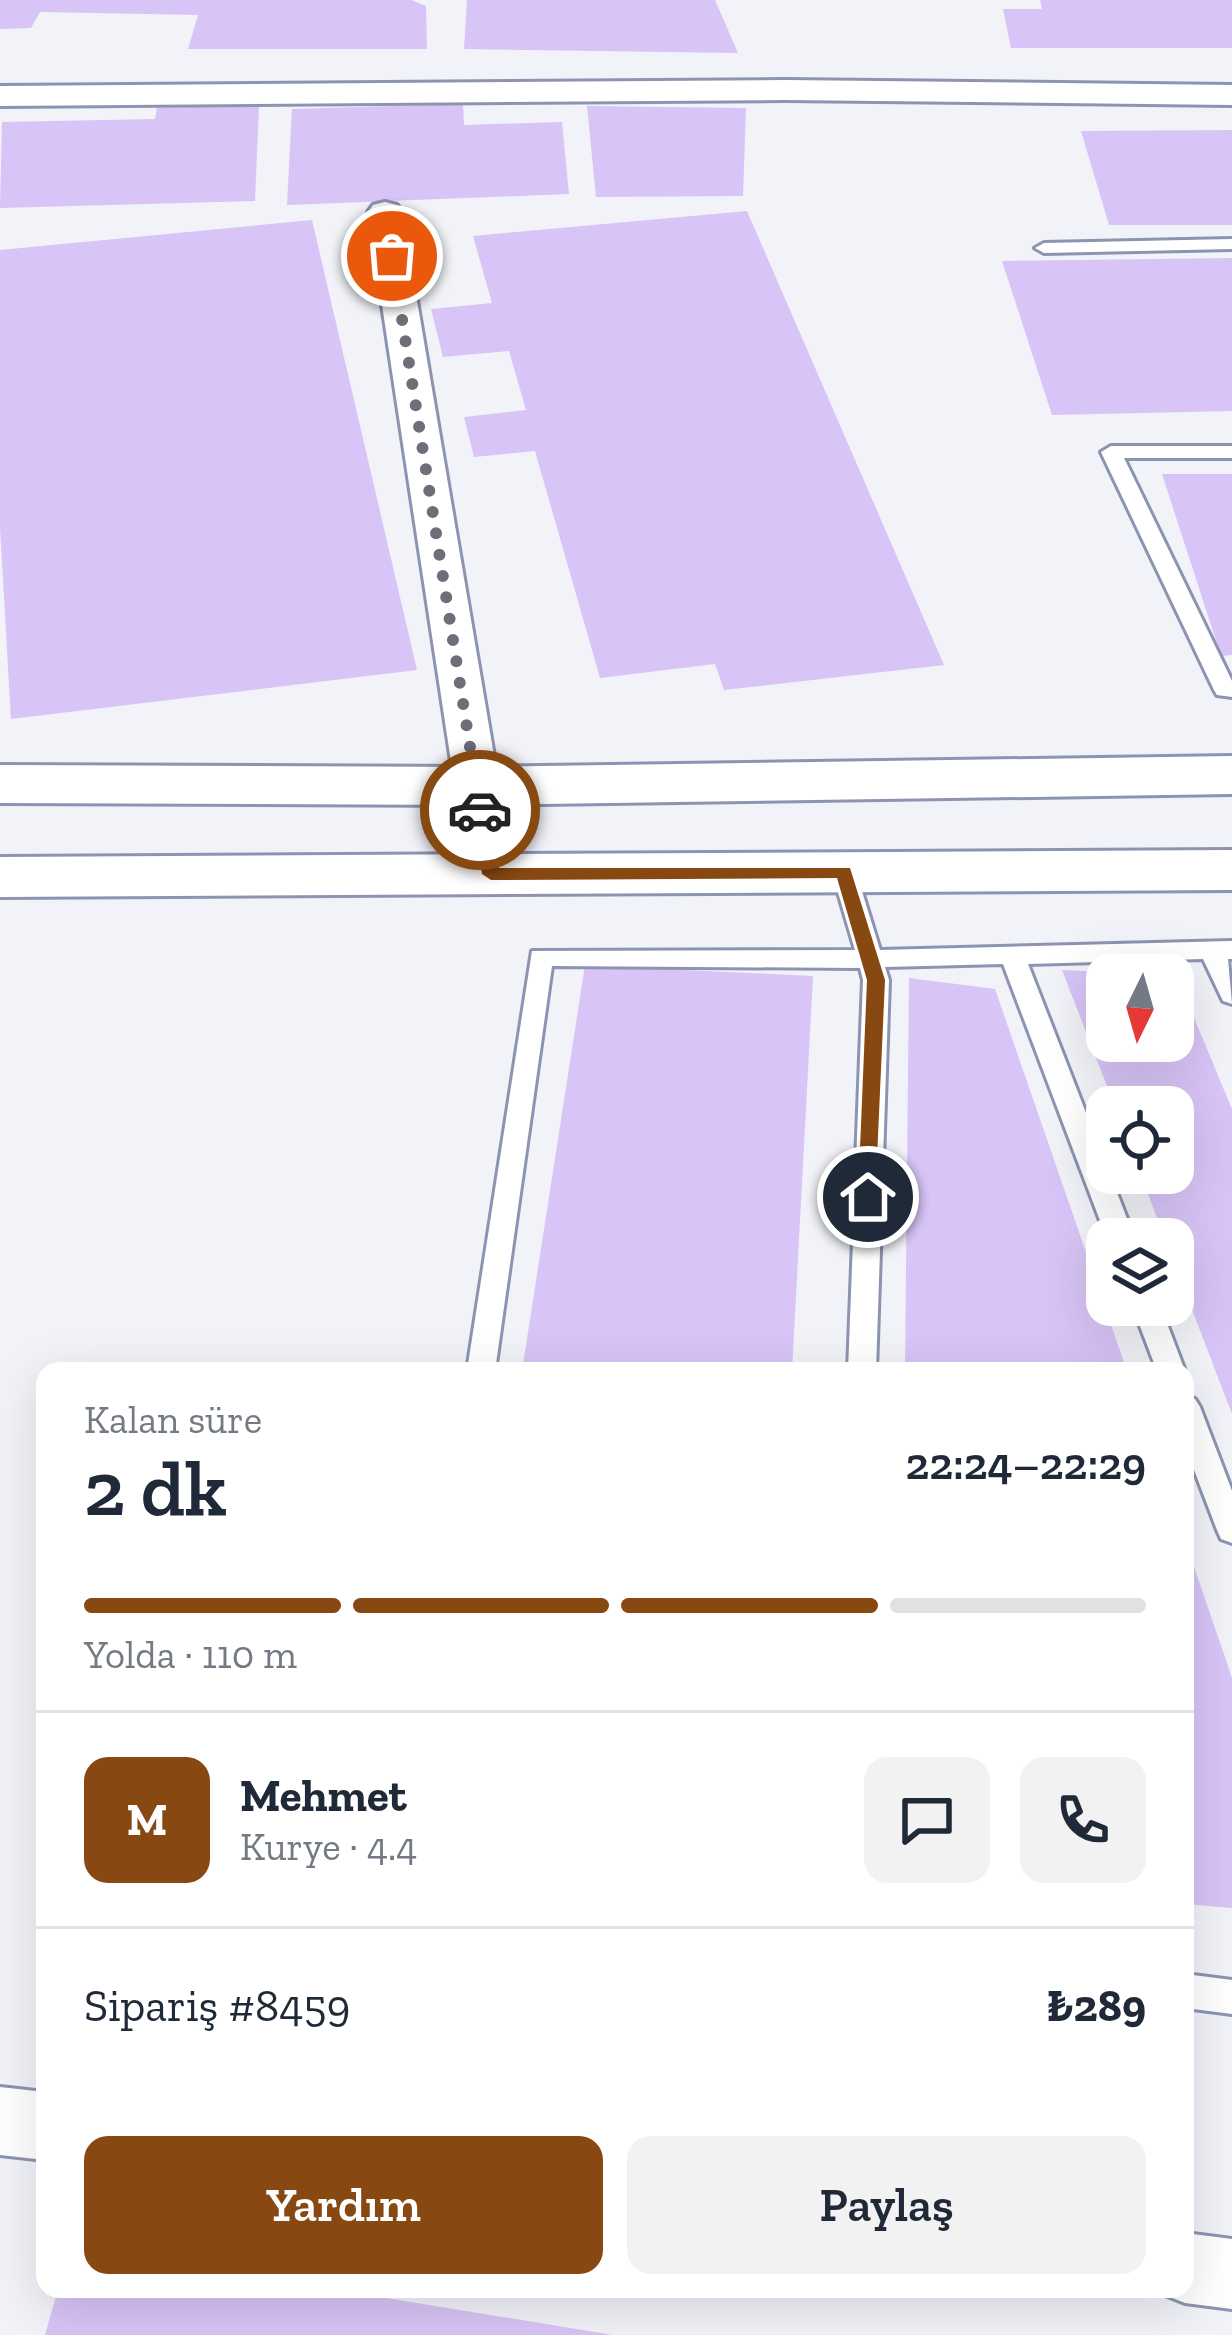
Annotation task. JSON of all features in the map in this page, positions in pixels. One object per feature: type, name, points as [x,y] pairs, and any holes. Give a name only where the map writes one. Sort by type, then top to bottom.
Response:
[{"type":"main road","points":[[0,784],[476,786],[1232,776]]},
{"type":"main road","points":[[0,877],[1232,870]]},
{"type":"street","points":[[0,96],[785,90],[1232,95]]},
{"type":"street","points":[[385,212],[491,874]]},
{"type":"street","points":[[0,2120],[36,2125]]},
{"type":"street","points":[[1194,2269],[1232,2274]]},
{"type":"lane","points":[[1044,248],[1232,244]]},
{"type":"lane","points":[[1232,452],[1112,452],[1225,690],[1232,690]]},
{"type":"lane","points":[[844,872],[876,980],[862,1362]]},
{"type":"lane","points":[[482,1362],[541,957],[870,959],[1222,951],[1232,995]]},
{"type":"lane","points":[[1012,956],[1112,1218]]},
{"type":"lane","points":[[1154,1326],[1168,1362]]},
{"type":"lane","points":[[1194,1431],[1232,1530]]},
{"type":"lane","points":[[1194,1992],[1232,1997]]},
{"type":"building","points":[[0,0],[411,0],[426,6],[427,49],[188,49],[198,15],[40,12],[31,28],[0,29]]},
{"type":"building","points":[[467,0],[715,0],[738,53],[464,49]]},
{"type":"building","points":[[1040,0],[1232,0],[1232,48],[1011,48],[1003,9],[1042,9]]},
{"type":"building","points":[[463,104],[464,125],[562,122],[569,194],[287,205],[292,109]]},
{"type":"building","points":[[259,105],[255,201],[0,208],[2,122],[155,119],[157,108]]},
{"type":"building","points":[[587,106],[746,108],[743,196],[596,197]]},
{"type":"building","points":[[1232,130],[1232,225],[1109,225],[1081,131]]},
{"type":"building","points":[[747,211],[944,665],[724,690],[715,664],[600,678],[535,451],[474,457],[464,417],[526,410],[509,351],[443,357],[431,309],[492,303],[473,236]]},
{"type":"building","points":[[312,220],[417,670],[11,719],[0,528],[0,250]]},
{"type":"building","points":[[1232,258],[1232,411],[1052,415],[1002,261]]},
{"type":"building","points":[[1162,474],[1232,474],[1232,655],[1221,656]]},
{"type":"building","points":[[585,965],[813,976],[792,1362],[523,1362]]},
{"type":"building","points":[[1062,970],[1086,971],[1086,1032]]},
{"type":"building","points":[[909,978],[995,989],[1086,1252],[1086,1326],[1111,1326],[1124,1362],[905,1362]]},
{"type":"building","points":[[1194,1018],[1232,1109],[1232,1414],[1194,1315],[1194,1218],[1157,1218],[1148,1194],[1194,1194],[1194,1086],[1107,1086],[1098,1062],[1194,1062]]},
{"type":"building","points":[[1194,1566],[1232,1678],[1232,1908],[1194,1905]]},
{"type":"building","points":[[55,2298],[386,2298],[613,2335],[45,2335]]},
{"type":"way so far","points":[[392,256],[480,810]]},
{"type":"route","points":[[480,810],[491,874],[844,872],[876,980],[868,1197]]}]
